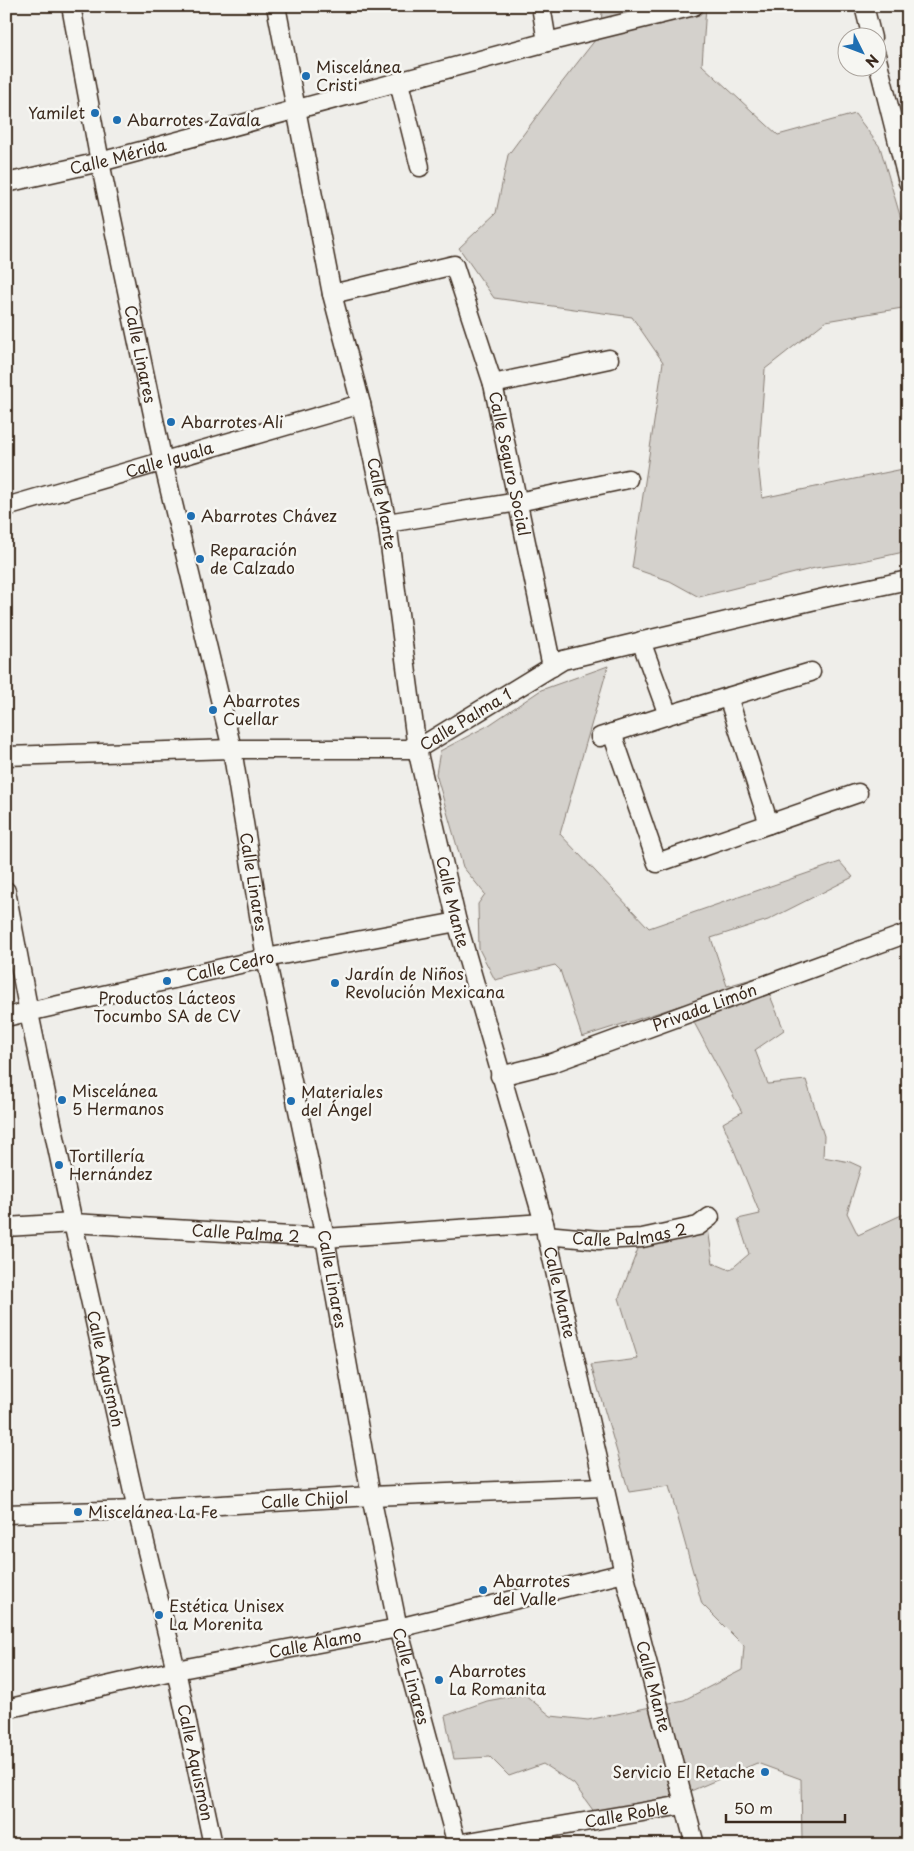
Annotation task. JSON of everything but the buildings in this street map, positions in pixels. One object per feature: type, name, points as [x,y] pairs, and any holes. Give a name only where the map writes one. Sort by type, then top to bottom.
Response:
[{"type":"street","name":"Calle Linares","points":[[71,6],[100,162],[163,462],[232,749],[266,958],[325,1238],[371,1496],[398,1628],[455,1844]]},
{"type":"street","name":"Calle Mante","points":[[276,6],[332,294],[361,404],[387,523],[417,749],[457,922],[545,1229],[603,1487],[683,1805],[695,1845]]},
{"type":"street","points":[[541,6],[547,42]]},
{"type":"street","name":"Calle Mérida","points":[[6,183],[100,162],[547,42],[694,6]]},
{"type":"street","points":[[864,6],[870,28]]},
{"type":"street","points":[[882,78],[908,182]]},
{"type":"street","points":[[399,83],[420,167]]},
{"type":"street","name":"Calle Seguro Social","points":[[332,294],[454,265],[493,384],[552,667]]},
{"type":"street","points":[[493,384],[609,359]]},
{"type":"street","name":"Calle Iguala","points":[[6,507],[361,404]]},
{"type":"street","points":[[387,523],[518,502],[628,479]]},
{"type":"street","name":"Calle Palma 1","points":[[6,756],[232,749],[417,749],[563,660],[828,597],[908,580]]},
{"type":"street","points":[[641,642],[668,715]]},
{"type":"street","points":[[811,672],[606,735],[657,863],[858,793]]},
{"type":"street","points":[[728,697],[769,824]]},
{"type":"street","name":"Calle Aquismón","points":[[6,891],[29,1013],[73,1223],[137,1510],[176,1670],[212,1845]]},
{"type":"street","name":"Calle Cedro","points":[[6,1017],[266,958],[457,922]]},
{"type":"street","name":"Privada Limón","points":[[500,1076],[552,1063],[908,933]]},
{"type":"street","name":"Calle Palmas 2","points":[[545,1229],[599,1240],[642,1238],[698,1226],[710,1217]]},
{"type":"street","name":"Calle Palma 2","points":[[6,1227],[73,1223],[325,1238],[545,1229]]},
{"type":"street","name":"Calle Chijol","points":[[6,1514],[137,1510],[371,1496],[603,1487]]},
{"type":"street","name":"Calle Álamo","points":[[6,1709],[176,1670],[398,1628],[624,1573]]},
{"type":"street","name":"Calle Roble","points":[[455,1844],[683,1805]]},
{"type":"shaded area","points":[[603,6],[706,6],[702,65],[778,135],[855,114],[880,147],[906,236],[908,307],[826,321],[765,369],[758,463],[762,498],[908,468],[908,551],[863,561],[815,568],[699,597],[670,581],[632,568],[663,362],[632,317],[494,298],[459,248],[496,213],[508,155],[599,35]]},
{"type":"shaded area","points":[[608,666],[560,834],[649,928],[840,862],[853,877],[768,920],[711,938],[727,986],[762,976],[784,1030],[755,1050],[768,1084],[806,1080],[824,1136],[823,1157],[850,1162],[861,1167],[847,1213],[858,1235],[908,1212],[908,1845],[797,1845],[802,1840],[801,1779],[757,1763],[660,1804],[595,1813],[574,1784],[543,1764],[509,1776],[490,1757],[454,1759],[445,1716],[487,1701],[524,1694],[551,1716],[588,1720],[684,1700],[742,1670],[744,1646],[702,1604],[669,1486],[629,1492],[591,1365],[638,1359],[619,1298],[641,1241],[708,1228],[713,1263],[730,1270],[749,1254],[738,1219],[760,1214],[723,1123],[742,1112],[690,1015],[682,1005],[582,1037],[560,970],[555,965],[495,980],[479,949],[478,904],[485,894],[463,867],[436,774],[440,751],[489,725],[541,690]]},
{"type":"place","name":"Miscelánea Cristi","points":[[306,76]]},
{"type":"place","name":"Yamilet","points":[[95,113]]},
{"type":"place","name":"Abarrotes Zavala","points":[[117,120]]},
{"type":"place","name":"Abarrotes Ali","points":[[171,422]]},
{"type":"place","name":"Abarrotes Chávez","points":[[191,516]]},
{"type":"place","name":"Reparación de Calzado","points":[[200,559]]},
{"type":"place","name":"Abarrotes Cuellar","points":[[213,710]]},
{"type":"place","name":"Productos Lácteos Tocumbo SA de CV","points":[[167,981]]},
{"type":"place","name":"Jardín de Niños Revolución Mexicana","points":[[335,983]]},
{"type":"place","name":"Miscelánea 5 Hermanos","points":[[62,1100]]},
{"type":"place","name":"Materiales del Ángel","points":[[291,1101]]},
{"type":"place","name":"Tortillería Hernández","points":[[59,1165]]},
{"type":"place","name":"Miscelánea La Fe","points":[[78,1512]]},
{"type":"place","name":"Abarrotes del Valle","points":[[483,1590]]},
{"type":"place","name":"Estética Unisex La Morenita","points":[[159,1615]]},
{"type":"place","name":"Abarrotes La Romanita","points":[[439,1680]]},
{"type":"place","name":"Servicio El Retache","points":[[765,1772]]}]
